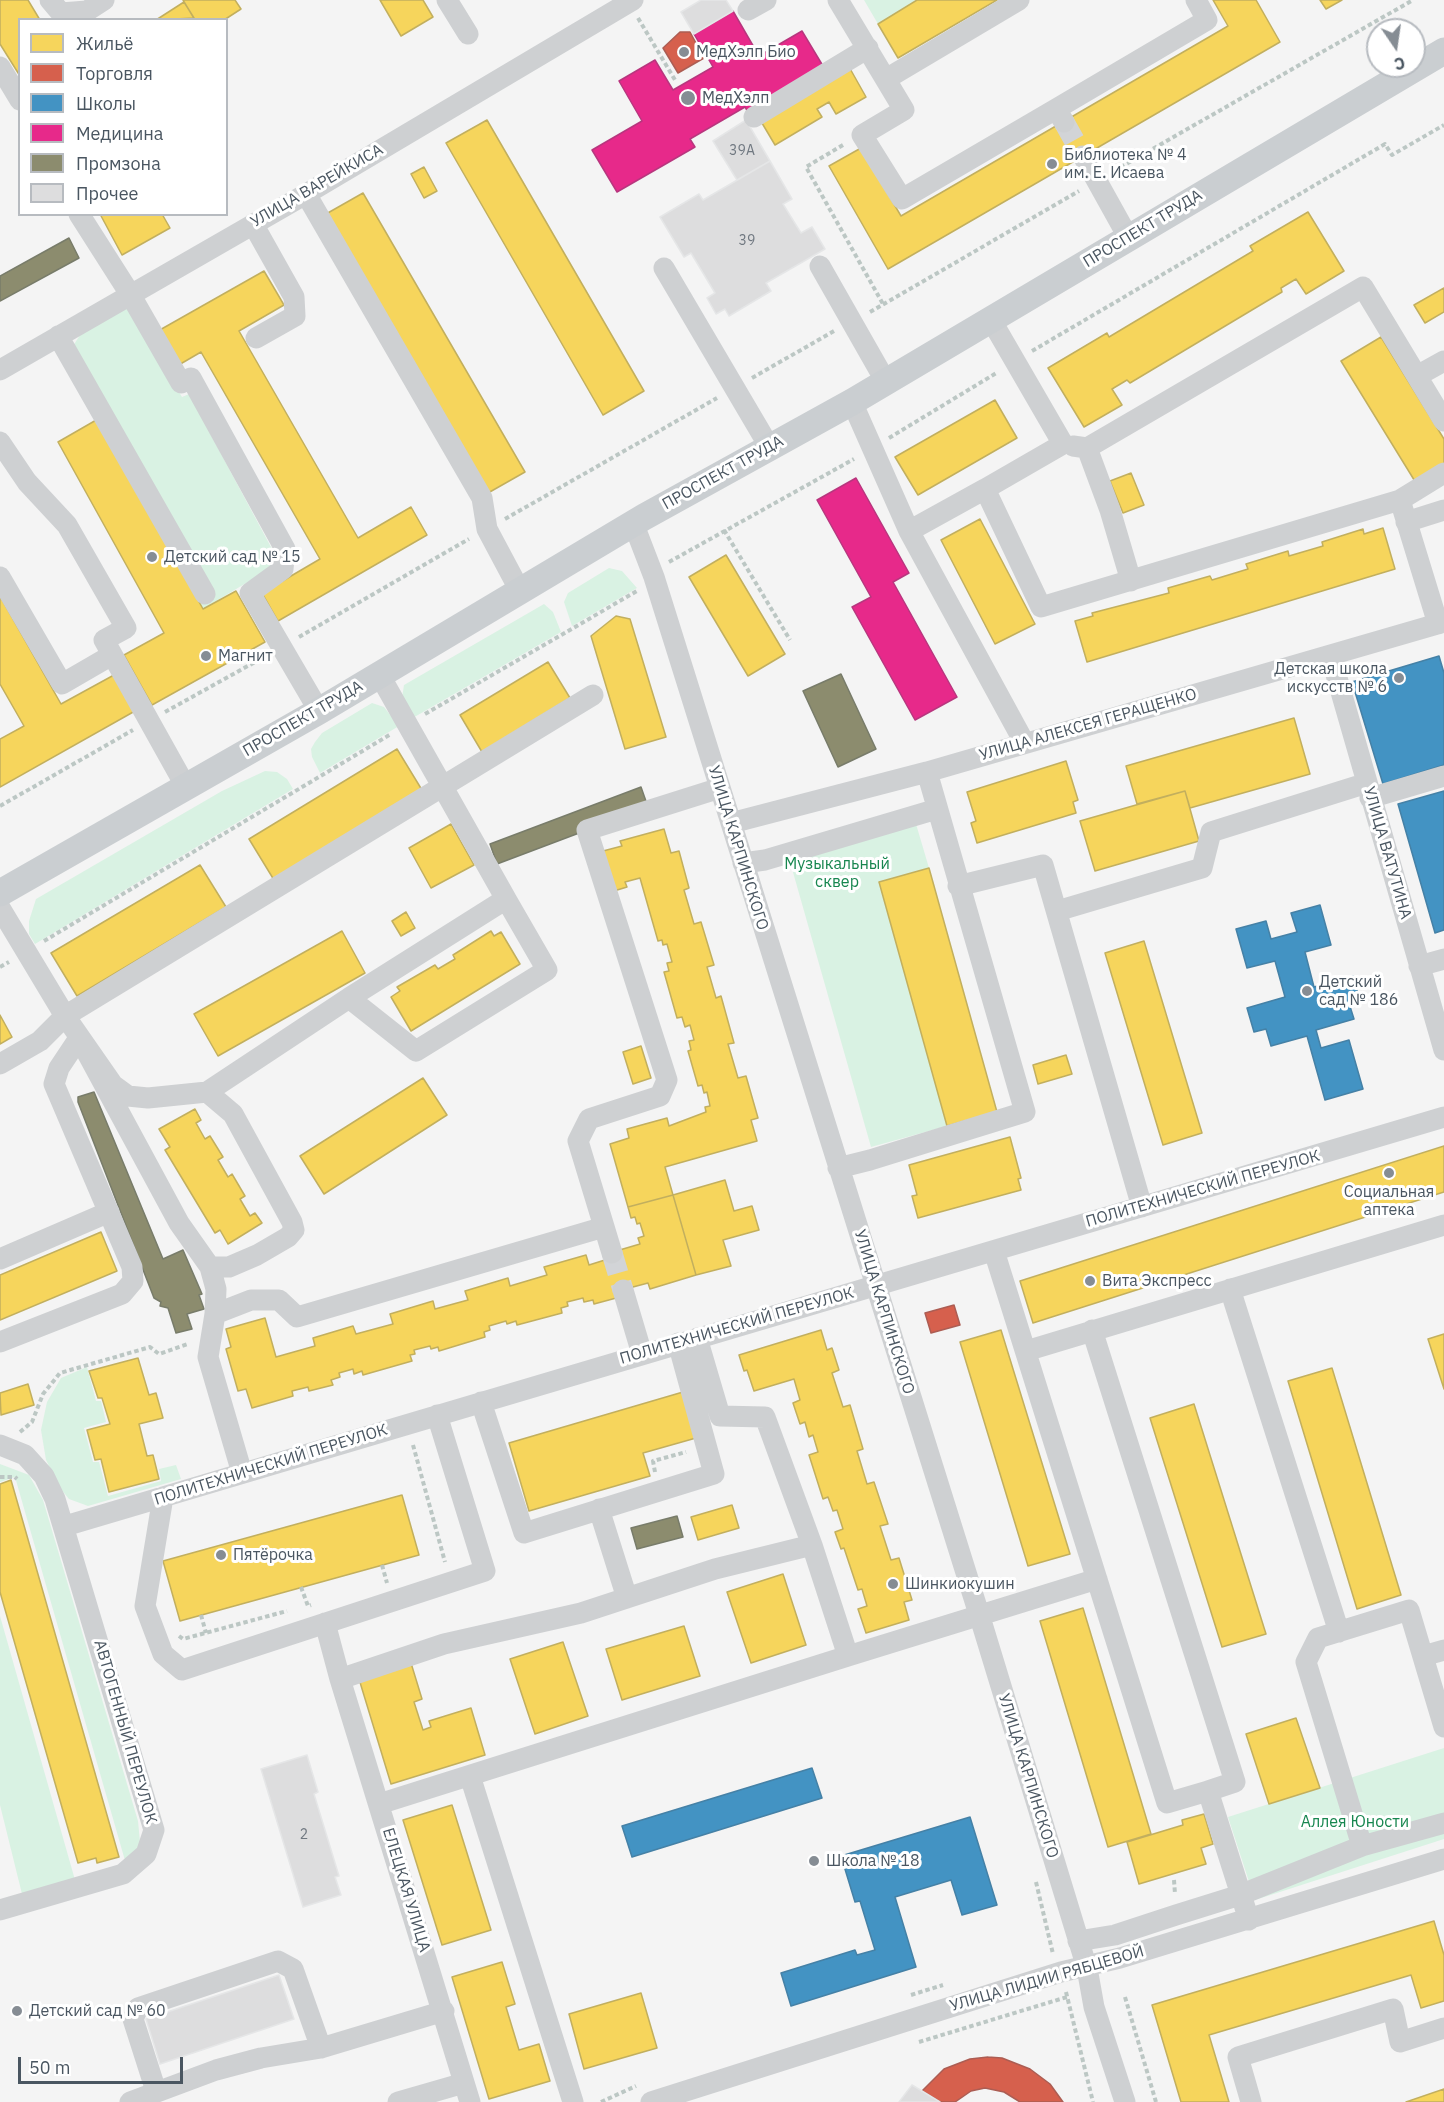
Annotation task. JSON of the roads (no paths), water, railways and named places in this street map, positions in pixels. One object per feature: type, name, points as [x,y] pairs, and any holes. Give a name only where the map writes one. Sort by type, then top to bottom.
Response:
[{"type":"main road","name":"ПРОСПЕКТ ТРУДА","points":[[0,892],[319,711],[520,591],[852,402],[990,318],[1444,51]]},
{"type":"street","points":[[50,0],[61,13],[87,11],[104,0]]},
{"type":"street","points":[[447,0],[468,34]]},
{"type":"street","points":[[838,0],[904,110],[862,135],[902,199],[1060,116],[1207,20],[1196,0]]},
{"type":"street","points":[[886,79],[1019,0]]},
{"type":"street","name":"УЛИЦА ВАРЕЙКИСА","points":[[0,370],[253,224],[635,9]]},
{"type":"street","points":[[754,117],[868,48]]},
{"type":"street","points":[[0,67],[18,97]]},
{"type":"street","points":[[1083,156],[1128,237]]},
{"type":"street","points":[[306,194],[482,498],[487,529],[520,591]]},
{"type":"street","points":[[80,216],[130,294],[182,383],[191,378],[285,549],[283,569],[250,592],[319,711]]},
{"type":"street","points":[[253,224],[294,297],[295,316],[256,338]]},
{"type":"street","points":[[820,266],[886,382]]},
{"type":"street","points":[[664,268],[733,389],[770,448]]},
{"type":"street","points":[[909,531],[1064,444],[1087,448],[1363,287],[1444,421]]},
{"type":"street","points":[[990,318],[1013,362],[1064,444]]},
{"type":"street","points":[[58,336],[205,594]]},
{"type":"street","points":[[1417,376],[1444,361]]},
{"type":"street","points":[[852,402],[909,531],[1024,742]]},
{"type":"street","points":[[0,442],[27,482],[67,525],[126,628],[104,640],[186,786]]},
{"type":"street","points":[[1087,448],[1110,510],[1131,581]]},
{"type":"street","points":[[985,489],[1041,607],[1400,500],[1444,472]]},
{"type":"street","points":[[1400,500],[1441,623]]},
{"type":"street","points":[[1406,522],[1444,510]]},
{"type":"street","name":"УЛИЦА КАРПИНСКОГО","points":[[634,525],[654,577],[979,1614],[1087,1968],[1094,2007],[1125,2102]]},
{"type":"street","points":[[0,577],[62,684],[112,655]]},
{"type":"street","name":"УЛИЦА АЛЕКСЕЯ ГЕРАЩЕНКО","points":[[731,823],[927,771],[1331,657],[1441,623]]},
{"type":"street","name":"УЛИЦА ВАТУТИНА","points":[[1331,657],[1444,1050]]},
{"type":"street","points":[[349,998],[416,1051],[547,970],[379,674]]},
{"type":"street","points":[[0,1064],[40,1041],[65,1016],[593,695]]},
{"type":"street","points":[[838,1168],[1025,1112],[977,938],[958,886],[927,771]]},
{"type":"street","points":[[1057,911],[1202,868],[1211,832],[1368,791],[1444,777]]},
{"type":"street","points":[[612,1253],[578,1141],[588,1119],[660,1096],[667,1080],[587,830],[720,788]]},
{"type":"street","points":[[742,863],[765,860],[937,809]]},
{"type":"street","points":[[958,886],[1043,865],[1142,1207]]},
{"type":"street","points":[[0,908],[79,1038],[113,1085],[128,1096],[148,1098],[207,1092],[349,998],[506,899]]},
{"type":"street","points":[[1419,966],[1444,959]]},
{"type":"street","points":[[0,1342],[122,1294],[133,1281],[132,1266],[54,1084],[59,1068],[79,1038]]},
{"type":"street","points":[[79,1038],[179,1223],[210,1267],[216,1310]]},
{"type":"street","points":[[207,1092],[233,1114],[292,1222],[294,1230],[288,1237],[236,1264],[210,1267]]},
{"type":"street","name":"ПОЛИТЕХНИЧЕСКИЙ ПЕРЕУЛОК","points":[[65,1526],[1444,1117]]},
{"type":"street","points":[[0,1258],[109,1212]]},
{"type":"street","points":[[1026,1351],[1444,1225]]},
{"type":"street","points":[[216,1310],[251,1300],[279,1299],[297,1317],[604,1227]]},
{"type":"street","points":[[994,1251],[1167,1803],[1235,1782],[1092,1330]]},
{"type":"street","points":[[236,1264],[221,1282],[208,1357],[242,1473]]},
{"type":"street","points":[[1230,1289],[1339,1632]]},
{"type":"street","points":[[623,1290],[642,1354]]},
{"type":"street","points":[[481,1402],[524,1533],[714,1474],[688,1341]]},
{"type":"street","points":[[688,1341],[720,1416],[765,1417],[812,1545],[848,1656]]},
{"type":"street","points":[[163,1497],[145,1606],[163,1654],[182,1670],[485,1571],[437,1415]]},
{"type":"street","name":"АВТОГЕННЫЙ ПЕРЕУЛОК","points":[[0,1910],[123,1875],[146,1854],[154,1830],[65,1526],[44,1476],[25,1455],[2,1445]]},
{"type":"street","points":[[599,1509],[627,1598]]},
{"type":"street","points":[[340,1679],[444,1644],[581,1613],[715,1569],[812,1545]]},
{"type":"street","points":[[379,1804],[979,1614],[1097,1579]]},
{"type":"street","points":[[1362,1846],[1306,1662],[1318,1638],[1409,1610],[1444,1727]]},
{"type":"street","name":"ЕЛЕЦКАЯ УЛИЦА","points":[[325,1623],[340,1679],[444,2011],[467,2093]]},
{"type":"street","points":[[1423,1656],[1444,1650]]},
{"type":"street","points":[[470,1776],[573,2102]]},
{"type":"street","points":[[1208,1791],[1249,1920]]},
{"type":"street","points":[[1078,1941],[1115,1935],[1240,1895],[1362,1846],[1444,1822]]},
{"type":"street","name":"УЛИЦА ЛИДИИ РЯБЦЕВОЙ","points":[[651,2102],[1057,1964],[1087,1968],[1443,1864]]},
{"type":"street","points":[[156,2091],[132,2019],[138,2008],[278,1961],[293,1969],[321,2048]]},
{"type":"street","points":[[1251,2102],[1238,2057],[1393,2009],[1400,2042],[1444,2028]]},
{"type":"street","points":[[130,2102],[156,2091],[261,2058],[321,2048],[444,2011]]},
{"type":"street","points":[[398,2102],[467,2093]]},
{"type":"tunnel","points":[[1064,122],[1083,156]]},
{"type":"tunnel","points":[[612,1253],[623,1290]]},
{"type":"place","name":"МедХэлп Био","points":[[684,52]]},
{"type":"place","name":"МедХэлп","points":[[688,98]]},
{"type":"place","name":"Библиотека № 4 им. Е. Исаева","points":[[1052,164]]},
{"type":"place","name":"Детский сад № 15","points":[[152,557]]},
{"type":"place","name":"Магнит","points":[[206,656]]},
{"type":"place","name":"Детская школа искусств № 6","points":[[1399,678]]},
{"type":"place","name":"Детский сад № 186","points":[[1307,991]]},
{"type":"place","name":"Социальная аптека","points":[[1389,1173]]},
{"type":"place","name":"Вита Экспресс","points":[[1090,1281]]},
{"type":"place","name":"Пятёрочка","points":[[221,1555]]},
{"type":"place","name":"Шинкиокушин","points":[[893,1584]]},
{"type":"place","name":"Школа № 18","points":[[814,1861]]},
{"type":"place","name":"Детский сад № 60","points":[[17,2011]]},
{"type":"park label","name":"Музыкальный сквер","points":[[837,873]]},
{"type":"park label","name":"Аллея Юности","points":[[1355,1822]]}]
